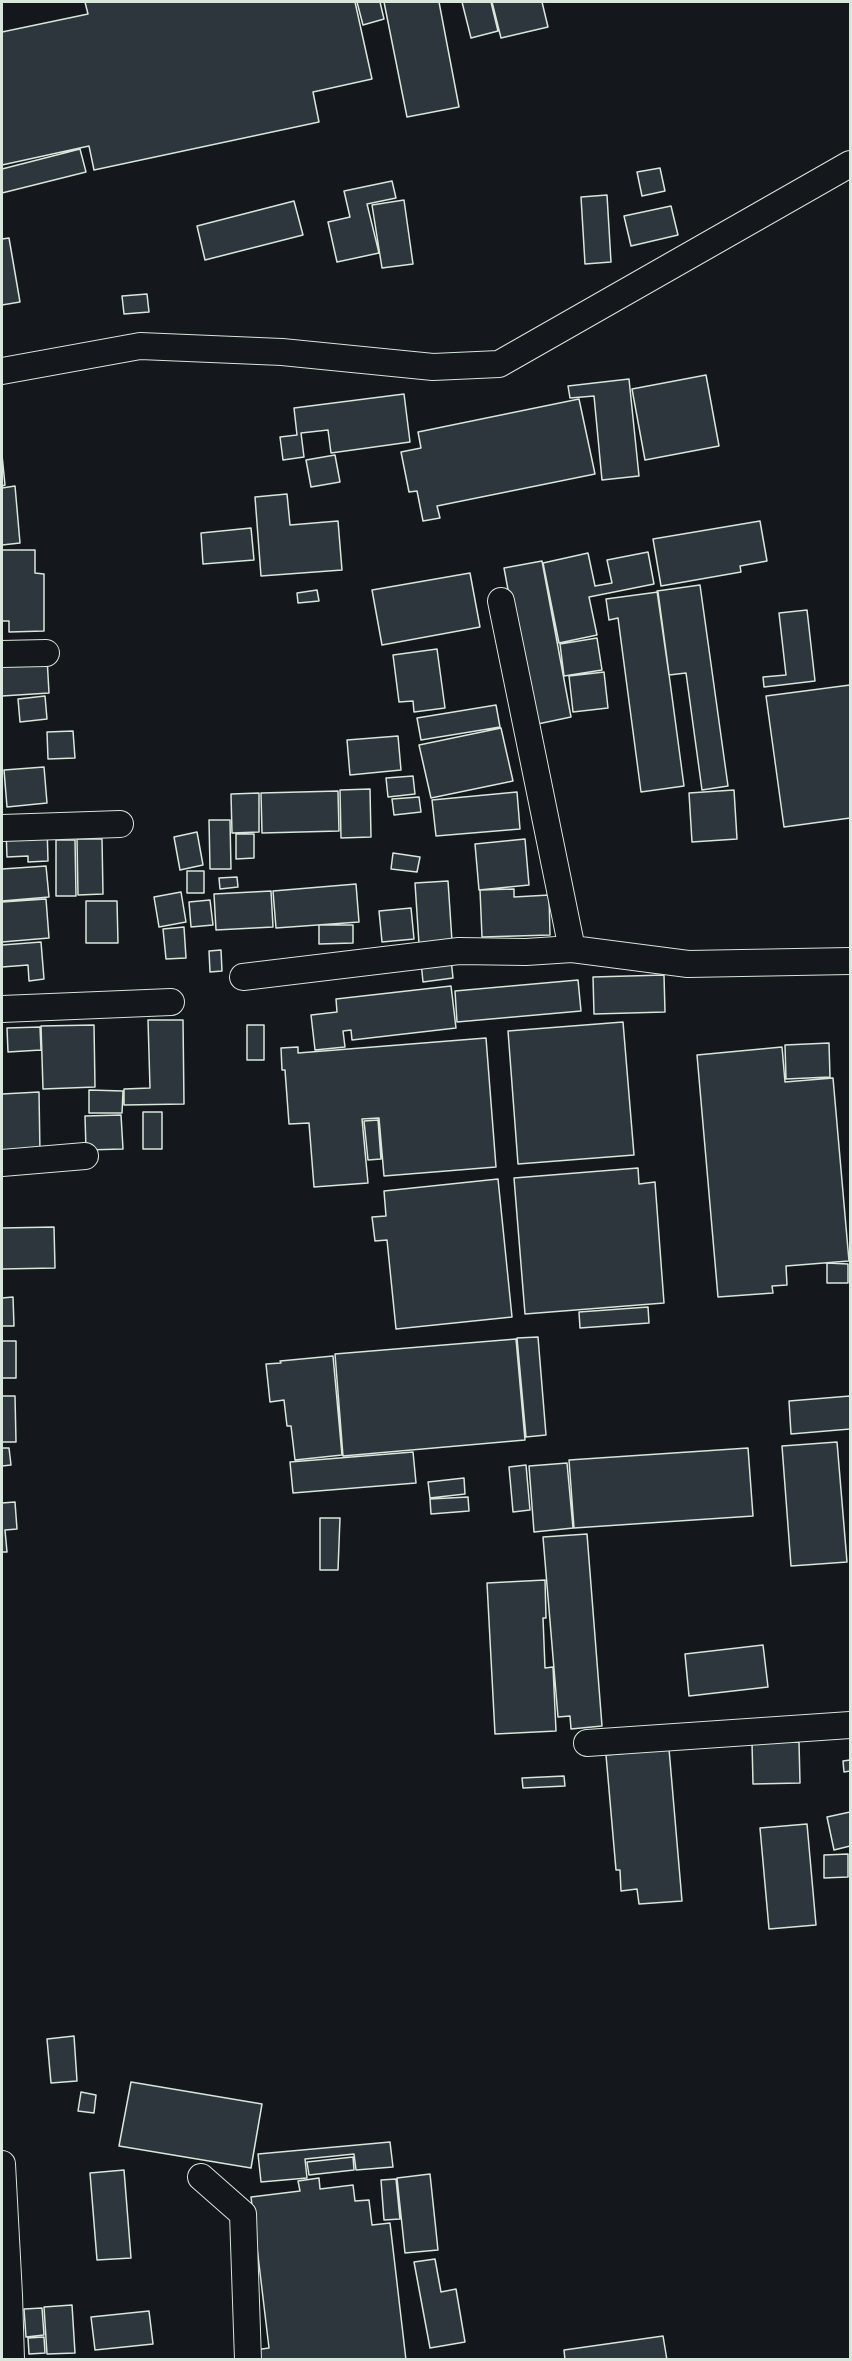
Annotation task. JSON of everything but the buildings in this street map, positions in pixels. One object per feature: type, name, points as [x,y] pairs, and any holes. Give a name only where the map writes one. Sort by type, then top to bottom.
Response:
[{"type":"street","points":[[2,372],[140,346],[282,352],[433,368],[499,364],[850,164]]},
{"type":"street","points":[[501,600],[572,949]]},
{"type":"street","points":[[2,654],[46,653]]},
{"type":"street","points":[[2,828],[120,824]]},
{"type":"street","points":[[243,977],[459,951],[526,952],[572,949],[688,964],[850,961]]},
{"type":"street","points":[[2,1010],[171,1002]]},
{"type":"street","points":[[2,1163],[85,1156]]},
{"type":"street","points":[[587,1743],[850,1725]]},
{"type":"street","points":[[2,2164],[5,2295],[11,2360]]},
{"type":"street","points":[[201,2177],[243,2214],[248,2360]]}]
